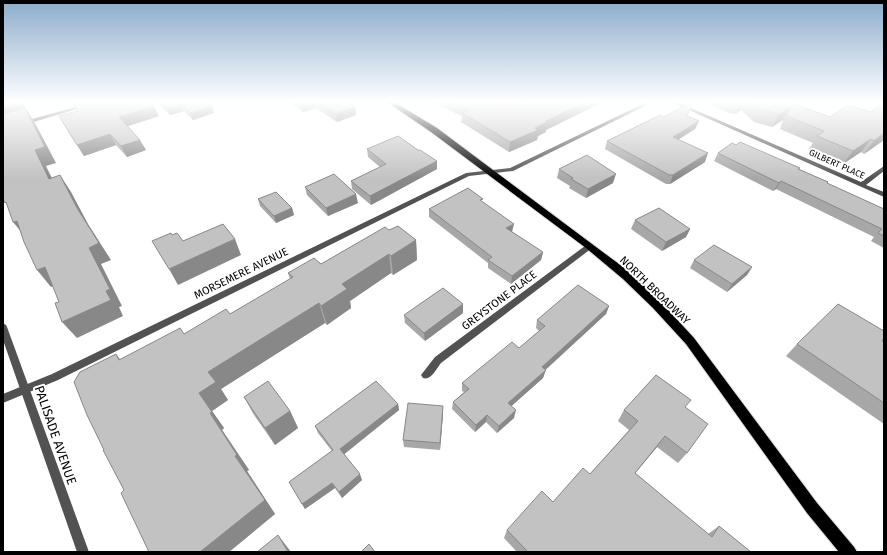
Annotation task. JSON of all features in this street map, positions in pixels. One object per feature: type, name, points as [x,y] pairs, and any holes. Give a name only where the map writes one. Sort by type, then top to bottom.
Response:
[{"type":"main road","name":"NORTH BROADWAY","points":[[431,128],[589,246],[626,276],[657,305],[690,342],[812,508],[849,552]]},
{"type":"street","name":"MORSEMERE AVENUE","points":[[3,399],[55,377],[468,174],[511,170],[597,128]]},
{"type":"street","name":"GILBERT PLACE","points":[[733,128],[884,195]]},
{"type":"street","points":[[862,185],[884,168]]},
{"type":"street","name":"GREYSTONE PLACE","points":[[426,375],[438,360],[589,246]]},
{"type":"street","name":"PALISADE AVENUE","points":[[3,327],[83,552]]},
{"type":"building","points":[[3,128],[35,128],[45,147],[35,150],[49,179],[60,175],[77,208],[99,243],[89,248],[110,289],[106,291],[111,300],[62,322],[55,303],[59,302],[45,267],[37,270],[24,242],[17,221],[13,222],[6,202],[5,203],[3,199]]},
{"type":"building","points":[[66,128],[129,128],[140,140],[121,146],[110,134],[77,145]]},
{"type":"building","points":[[487,128],[535,128],[538,130],[510,142]]},
{"type":"building","points":[[634,128],[688,128],[673,137],[708,153],[673,175],[669,175],[607,141]]},
{"type":"building","points":[[816,128],[884,128],[884,133],[874,141],[871,139],[853,151],[817,136],[824,131]]},
{"type":"building","points":[[398,136],[437,161],[370,196],[351,181],[386,164],[367,149]]},
{"type":"building","points":[[740,142],[800,168],[798,169],[884,209],[884,236],[878,233],[882,229],[781,181],[779,183],[718,153],[732,143],[736,145]]},
{"type":"building","points":[[587,155],[616,174],[588,189],[571,179],[573,178],[559,169]]},
{"type":"building","points":[[334,174],[356,194],[326,208],[305,187]]},
{"type":"building","points":[[468,188],[483,199],[480,200],[514,224],[506,228],[543,252],[512,276],[488,260],[492,257],[429,209]]},
{"type":"building","points":[[276,192],[292,208],[274,216],[258,199]]},
{"type":"building","points":[[659,208],[690,229],[666,242],[635,220]]},
{"type":"building","points":[[223,224],[235,239],[169,269],[152,241],[171,233],[172,235],[177,233],[183,241]]},
{"type":"building","points":[[398,226],[416,240],[391,256],[389,254],[342,284],[347,289],[321,306],[319,303],[208,372],[216,382],[199,393],[237,455],[235,456],[265,500],[200,552],[149,552],[121,493],[124,490],[103,450],[74,382],[80,372],[116,354],[119,360],[180,328],[184,334],[226,309],[230,314],[293,277],[288,273],[314,258],[321,264],[385,227],[389,230]]},
{"type":"building","points":[[714,245],[752,267],[732,284],[694,260]]},
{"type":"building","points":[[578,285],[609,306],[542,367],[546,370],[508,403],[516,410],[499,426],[487,415],[476,425],[453,402],[469,389],[462,383],[512,342],[519,348],[545,326],[537,320]]},
{"type":"building","points":[[443,288],[463,304],[424,333],[404,315]]},
{"type":"building","points":[[838,304],[884,331],[884,338],[882,341],[884,342],[884,403],[797,344]]},
{"type":"building","points":[[656,375],[691,400],[685,407],[708,424],[687,453],[665,436],[635,473],[712,537],[719,526],[751,552],[528,552],[507,530],[542,491],[553,502],[583,468],[590,474],[638,421],[624,410]]},
{"type":"building","points":[[268,381],[290,411],[265,428],[244,397]]},
{"type":"building","points":[[376,381],[398,404],[340,449],[360,474],[339,492],[332,483],[302,504],[289,482],[333,450],[315,426]]},
{"type":"building","points":[[408,403],[443,406],[440,443],[403,440]]},
{"type":"building","points":[[278,535],[288,552],[257,552]]},
{"type":"building","points":[[369,544],[375,552],[361,552]]}]
